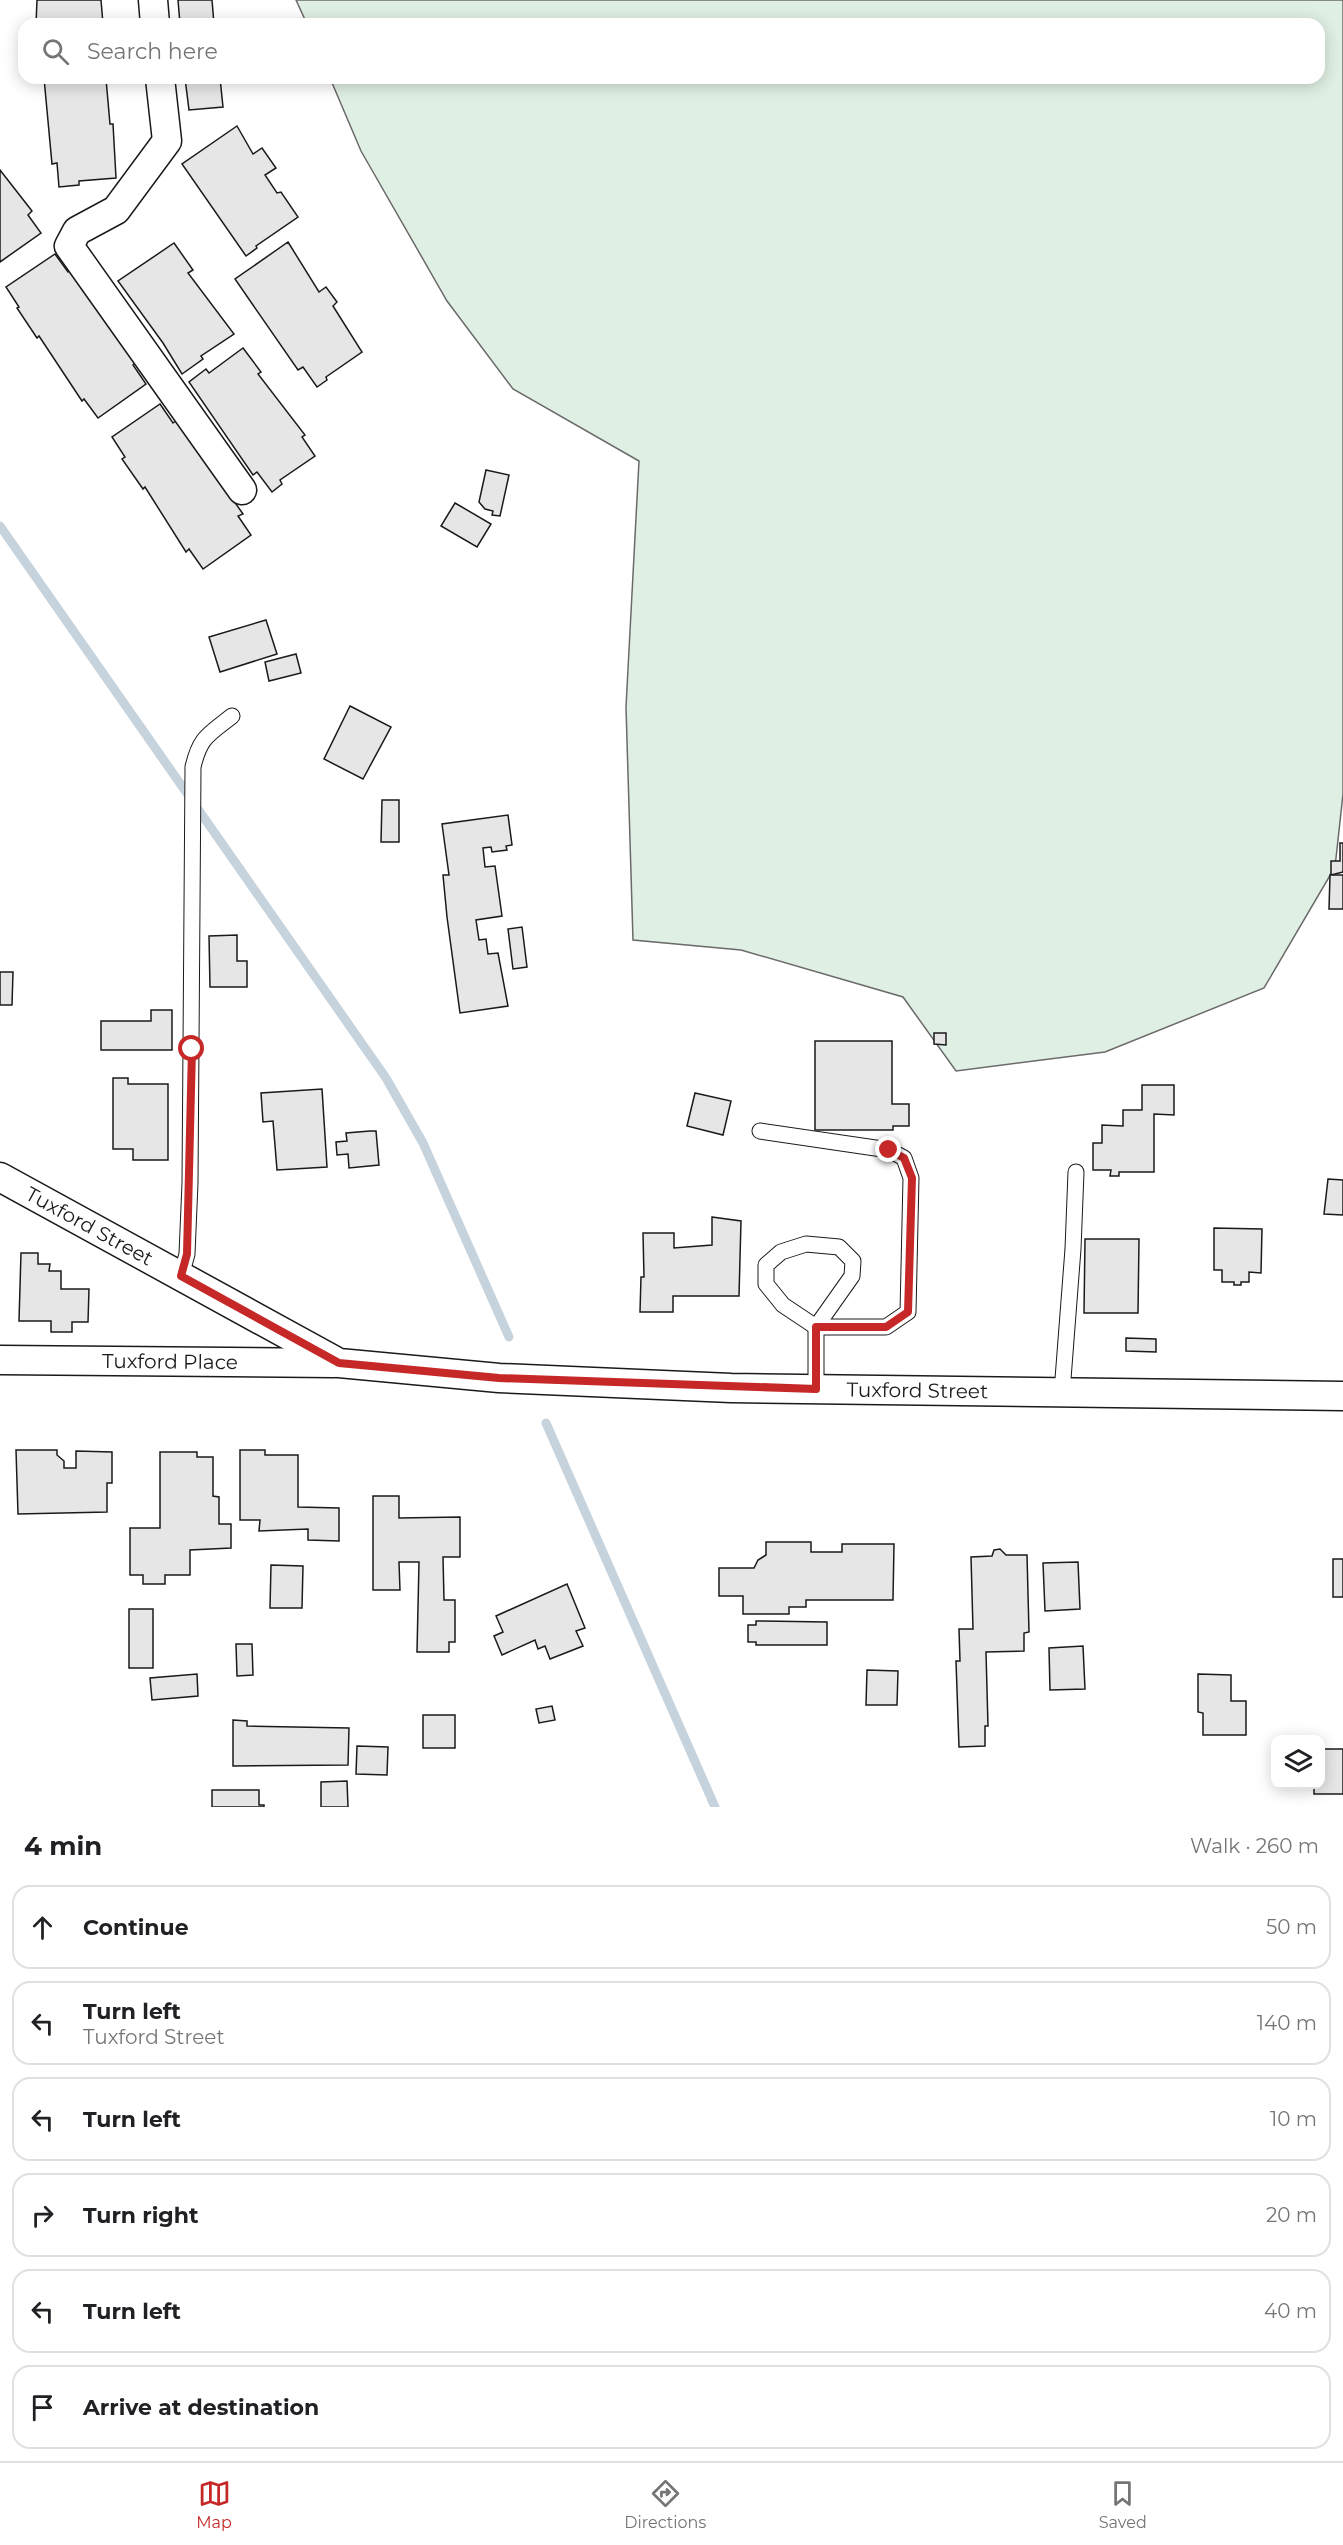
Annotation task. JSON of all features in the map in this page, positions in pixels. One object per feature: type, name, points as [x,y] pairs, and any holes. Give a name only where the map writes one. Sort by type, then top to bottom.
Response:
[{"type":"street","points":[[153,0],[154,18]]},
{"type":"street","points":[[161,84],[167,141],[116,210],[77,231],[69,246],[242,490]]},
{"type":"street","name":"Tuxford Street","points":[[0,1177],[339,1363],[499,1378],[816,1389],[1343,1396]]},
{"type":"street","name":"Tuxford Place","points":[[0,1360],[339,1363]]},
{"type":"lane","points":[[181,1276],[187,1254],[190,1183],[193,767],[198,747],[205,737],[232,716]]},
{"type":"lane","points":[[760,1131],[889,1150],[904,1158],[912,1178],[908,1312],[886,1327],[816,1327],[783,1305],[766,1284],[766,1265],[781,1252],[806,1244],[838,1247],[853,1261],[852,1276],[816,1327],[816,1389]]},
{"type":"lane","points":[[1062,1392],[1073,1260],[1076,1172]]},
{"type":"green space","points":[[296,0],[1343,0],[1343,794],[1335,867],[1264,988],[1105,1052],[956,1071],[903,997],[741,950],[633,940],[626,707],[639,461],[513,389],[447,301],[361,151],[333,84],[1325,84],[1325,18],[304,18]]},
{"type":"building","points":[[37,0],[101,0],[102,18],[36,18]]},
{"type":"building","points":[[178,0],[212,0],[214,18],[180,18]]},
{"type":"building","points":[[45,84],[106,84],[110,124],[113,124],[116,178],[79,181],[79,185],[59,187],[57,163],[52,164]]},
{"type":"building","points":[[186,84],[221,84],[223,107],[189,110]]},
{"type":"building","points":[[237,126],[253,154],[262,148],[276,168],[265,175],[277,193],[281,192],[298,217],[256,246],[257,248],[246,256],[182,164]]},
{"type":"building","points":[[0,170],[32,211],[28,215],[41,233],[0,262]]},
{"type":"building","points":[[288,242],[319,292],[326,287],[337,302],[333,306],[362,352],[326,377],[327,380],[317,387],[303,367],[298,370],[235,279]]},
{"type":"building","points":[[174,243],[193,270],[188,273],[234,334],[201,356],[203,359],[182,374],[163,343],[118,281]]},
{"type":"building","points":[[55,254],[68,272],[72,269],[137,362],[133,365],[146,384],[98,418],[84,399],[82,401],[39,336],[37,338],[6,287]]},
{"type":"building","points":[[243,348],[261,372],[258,374],[305,435],[302,437],[315,456],[280,480],[282,484],[272,492],[257,472],[253,475],[189,382],[206,369],[209,373]]},
{"type":"building","points":[[160,404],[173,423],[177,420],[243,514],[238,516],[251,535],[203,569],[189,549],[186,552],[145,487],[143,489],[122,459],[125,457],[112,437]]},
{"type":"building","points":[[486,470],[509,475],[500,516],[492,515],[493,511],[485,509],[479,502]]},
{"type":"building","points":[[455,503],[491,524],[477,547],[441,526]]},
{"type":"building","points":[[266,620],[277,654],[220,672],[209,637]]},
{"type":"building","points":[[296,654],[301,673],[269,681],[265,662]]},
{"type":"building","points":[[350,706],[391,727],[363,779],[324,759]]},
{"type":"building","points":[[382,800],[399,800],[399,842],[381,842]]},
{"type":"building","points":[[508,815],[512,845],[506,846],[507,850],[492,852],[491,847],[483,848],[485,867],[495,866],[502,916],[476,920],[479,940],[486,939],[488,954],[498,953],[508,1006],[460,1013],[443,875],[449,875],[442,824]]},
{"type":"building","points":[[1340,843],[1343,843],[1343,872],[1331,875],[1331,861],[1340,861]]},
{"type":"building","points":[[1330,875],[1343,875],[1343,909],[1329,909]]},
{"type":"building","points":[[522,927],[527,967],[513,969],[508,929]]},
{"type":"building","points":[[237,935],[237,961],[247,961],[247,987],[210,987],[209,936]]},
{"type":"building","points":[[0,972],[13,972],[12,1005],[0,1005]]},
{"type":"building","points":[[151,1010],[172,1010],[172,1050],[101,1050],[101,1021],[151,1021]]},
{"type":"building","points":[[934,1033],[946,1033],[946,1045],[934,1044]]},
{"type":"building","points":[[815,1041],[892,1041],[892,1104],[909,1104],[909,1126],[893,1126],[893,1130],[815,1130]]},
{"type":"building","points":[[113,1078],[128,1078],[128,1084],[168,1084],[168,1160],[133,1160],[133,1149],[113,1149]]},
{"type":"building","points":[[1142,1085],[1174,1085],[1174,1115],[1154,1114],[1154,1172],[1119,1172],[1119,1176],[1110,1176],[1111,1170],[1093,1170],[1093,1143],[1102,1143],[1102,1125],[1123,1126],[1123,1110],[1142,1110]]},
{"type":"building","points":[[322,1089],[327,1167],[277,1170],[273,1121],[263,1122],[261,1093]]},
{"type":"building","points":[[695,1093],[731,1101],[723,1135],[687,1126]]},
{"type":"building","points":[[376,1131],[379,1165],[349,1168],[348,1154],[337,1155],[336,1142],[347,1141],[346,1133]]},
{"type":"building","points":[[1328,1179],[1343,1180],[1343,1215],[1324,1214]]},
{"type":"building","points":[[712,1217],[741,1221],[739,1296],[673,1296],[673,1312],[640,1312],[641,1277],[644,1277],[643,1233],[674,1233],[674,1248],[712,1245]]},
{"type":"building","points":[[1214,1228],[1262,1229],[1261,1273],[1249,1272],[1249,1282],[1241,1282],[1241,1285],[1234,1285],[1234,1282],[1222,1282],[1222,1270],[1214,1270]]},
{"type":"building","points":[[1085,1239],[1139,1239],[1138,1313],[1084,1313]]},
{"type":"building","points":[[21,1253],[38,1253],[38,1264],[50,1264],[49,1271],[61,1271],[61,1289],[89,1289],[88,1322],[72,1322],[72,1332],[51,1332],[51,1321],[19,1321]]},
{"type":"building","points":[[1126,1338],[1156,1339],[1156,1352],[1126,1351]]},
{"type":"building","points":[[16,1450],[57,1450],[57,1455],[64,1461],[64,1468],[76,1468],[76,1451],[112,1452],[112,1483],[107,1483],[107,1512],[18,1514]]},
{"type":"building","points":[[240,1450],[265,1450],[265,1455],[298,1455],[298,1507],[339,1508],[339,1541],[308,1540],[308,1529],[259,1531],[260,1520],[240,1520]]},
{"type":"building","points":[[160,1452],[197,1452],[197,1457],[213,1457],[213,1496],[219,1497],[219,1524],[231,1524],[231,1548],[190,1550],[190,1575],[165,1575],[165,1584],[143,1584],[143,1575],[130,1575],[130,1528],[160,1528]]},
{"type":"building","points":[[373,1496],[399,1496],[399,1518],[460,1517],[460,1557],[443,1557],[444,1600],[455,1600],[455,1642],[449,1642],[449,1652],[417,1652],[419,1562],[399,1562],[400,1590],[373,1590]]},
{"type":"building","points":[[766,1542],[811,1542],[811,1552],[842,1552],[842,1544],[894,1544],[893,1600],[806,1600],[806,1607],[789,1607],[789,1614],[743,1614],[743,1596],[719,1596],[719,1568],[754,1568],[758,1560],[766,1555]]},
{"type":"building","points":[[1000,1549],[1006,1555],[1027,1555],[1029,1632],[1024,1633],[1024,1651],[986,1652],[988,1726],[985,1726],[985,1746],[959,1747],[956,1661],[960,1661],[959,1629],[973,1629],[971,1557],[992,1556],[994,1550]]},
{"type":"building","points":[[1333,1559],[1343,1559],[1343,1597],[1333,1597]]},
{"type":"building","points":[[1078,1562],[1080,1609],[1045,1611],[1043,1563]]},
{"type":"building","points":[[271,1565],[303,1566],[302,1608],[270,1608]]},
{"type":"building","points":[[567,1584],[585,1628],[576,1631],[583,1646],[550,1659],[545,1646],[538,1649],[535,1640],[502,1655],[494,1636],[503,1632],[496,1616]]},
{"type":"building","points":[[129,1609],[153,1609],[153,1668],[129,1668]]},
{"type":"building","points":[[756,1621],[827,1622],[827,1645],[756,1645],[756,1642],[748,1642],[748,1625],[756,1625]]},
{"type":"building","points":[[236,1644],[252,1644],[253,1675],[237,1676]]},
{"type":"building","points":[[1083,1646],[1085,1689],[1050,1690],[1049,1648]]},
{"type":"building","points":[[867,1670],[898,1671],[897,1705],[866,1705]]},
{"type":"building","points":[[197,1674],[198,1696],[152,1700],[150,1678]]},
{"type":"building","points":[[1198,1674],[1231,1675],[1231,1701],[1246,1701],[1246,1735],[1203,1735],[1203,1713],[1198,1712]]},
{"type":"building","points":[[552,1706],[555,1720],[539,1723],[536,1709]]},
{"type":"building","points":[[423,1715],[455,1715],[455,1748],[423,1748]]},
{"type":"building","points":[[233,1720],[247,1721],[247,1726],[349,1728],[348,1765],[233,1766]]},
{"type":"building","points":[[357,1746],[388,1747],[387,1775],[356,1774]]},
{"type":"building","points":[[1325,1749],[1343,1749],[1343,1794],[1314,1794],[1314,1789],[1325,1789]]},
{"type":"building","points":[[347,1781],[348,1807],[321,1807],[321,1782]]},
{"type":"building","points":[[212,1790],[259,1790],[259,1805],[264,1805],[264,1807],[212,1807]]},
{"type":"waterway","points":[[0,526],[386,1078],[423,1143],[509,1337]]},
{"type":"waterway","points":[[546,1423],[715,1807]]},
{"type":"route","points":[[192,1049],[187,1254],[181,1276],[339,1363],[499,1378],[731,1388],[816,1389],[816,1327],[886,1327],[908,1312],[911,1290],[912,1178],[904,1158],[889,1150]]}]
